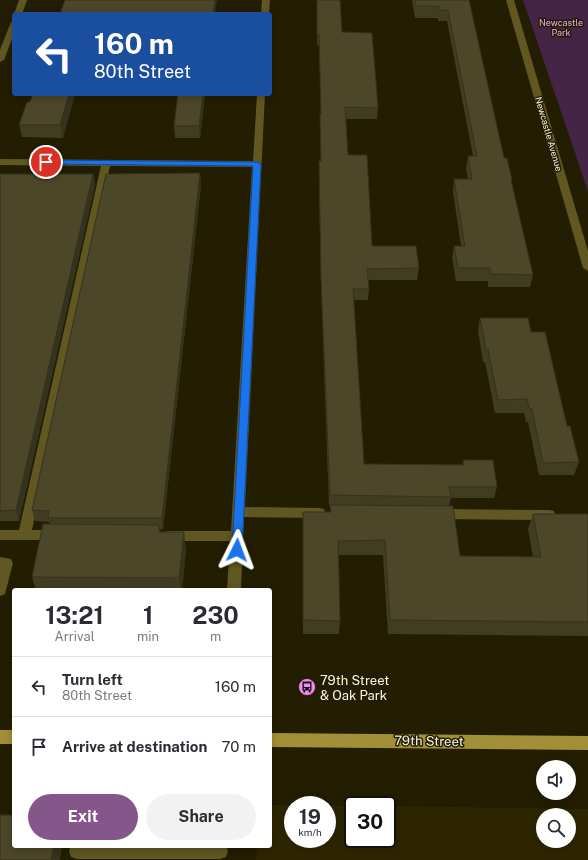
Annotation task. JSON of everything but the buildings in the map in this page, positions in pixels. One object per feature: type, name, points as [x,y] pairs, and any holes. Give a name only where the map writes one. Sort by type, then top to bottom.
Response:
[{"type":"main road","points":[[0,737],[12,737]]},
{"type":"main road","name":"79th Street","points":[[272,740],[588,743]]},
{"type":"street","points":[[19,12],[23,0]]},
{"type":"street","points":[[265,12],[266,0]]},
{"type":"street","name":"Newcastle Avenue","points":[[510,0],[588,268]]},
{"type":"street","points":[[0,60],[12,29]]},
{"type":"street","points":[[234,588],[261,96]]},
{"type":"street","points":[[0,162],[257,164]]},
{"type":"street","points":[[24,535],[106,163]]},
{"type":"street","points":[[239,512],[329,513]]},
{"type":"street","points":[[423,514],[564,516]]},
{"type":"street","points":[[0,535],[72,535]]},
{"type":"street","points":[[160,536],[237,536]]},
{"type":"street","points":[[0,563],[6,563],[0,590]]},
{"type":"street","points":[[77,851],[220,852]]},
{"type":"shaded area","points":[[272,805],[284,805],[284,848],[336,848],[336,806],[344,806],[344,848],[396,848],[396,806],[536,808],[536,848],[576,848],[576,809],[588,809],[588,860],[256,860],[257,848],[272,848]]},
{"type":"green space","name":"Newcastle Park","points":[[523,0],[588,0],[588,191]]},
{"type":"place","name":"79th Street & Oak Park","points":[[307,687]]},
{"type":"route","points":[[46,162],[257,164],[237,550]]}]
